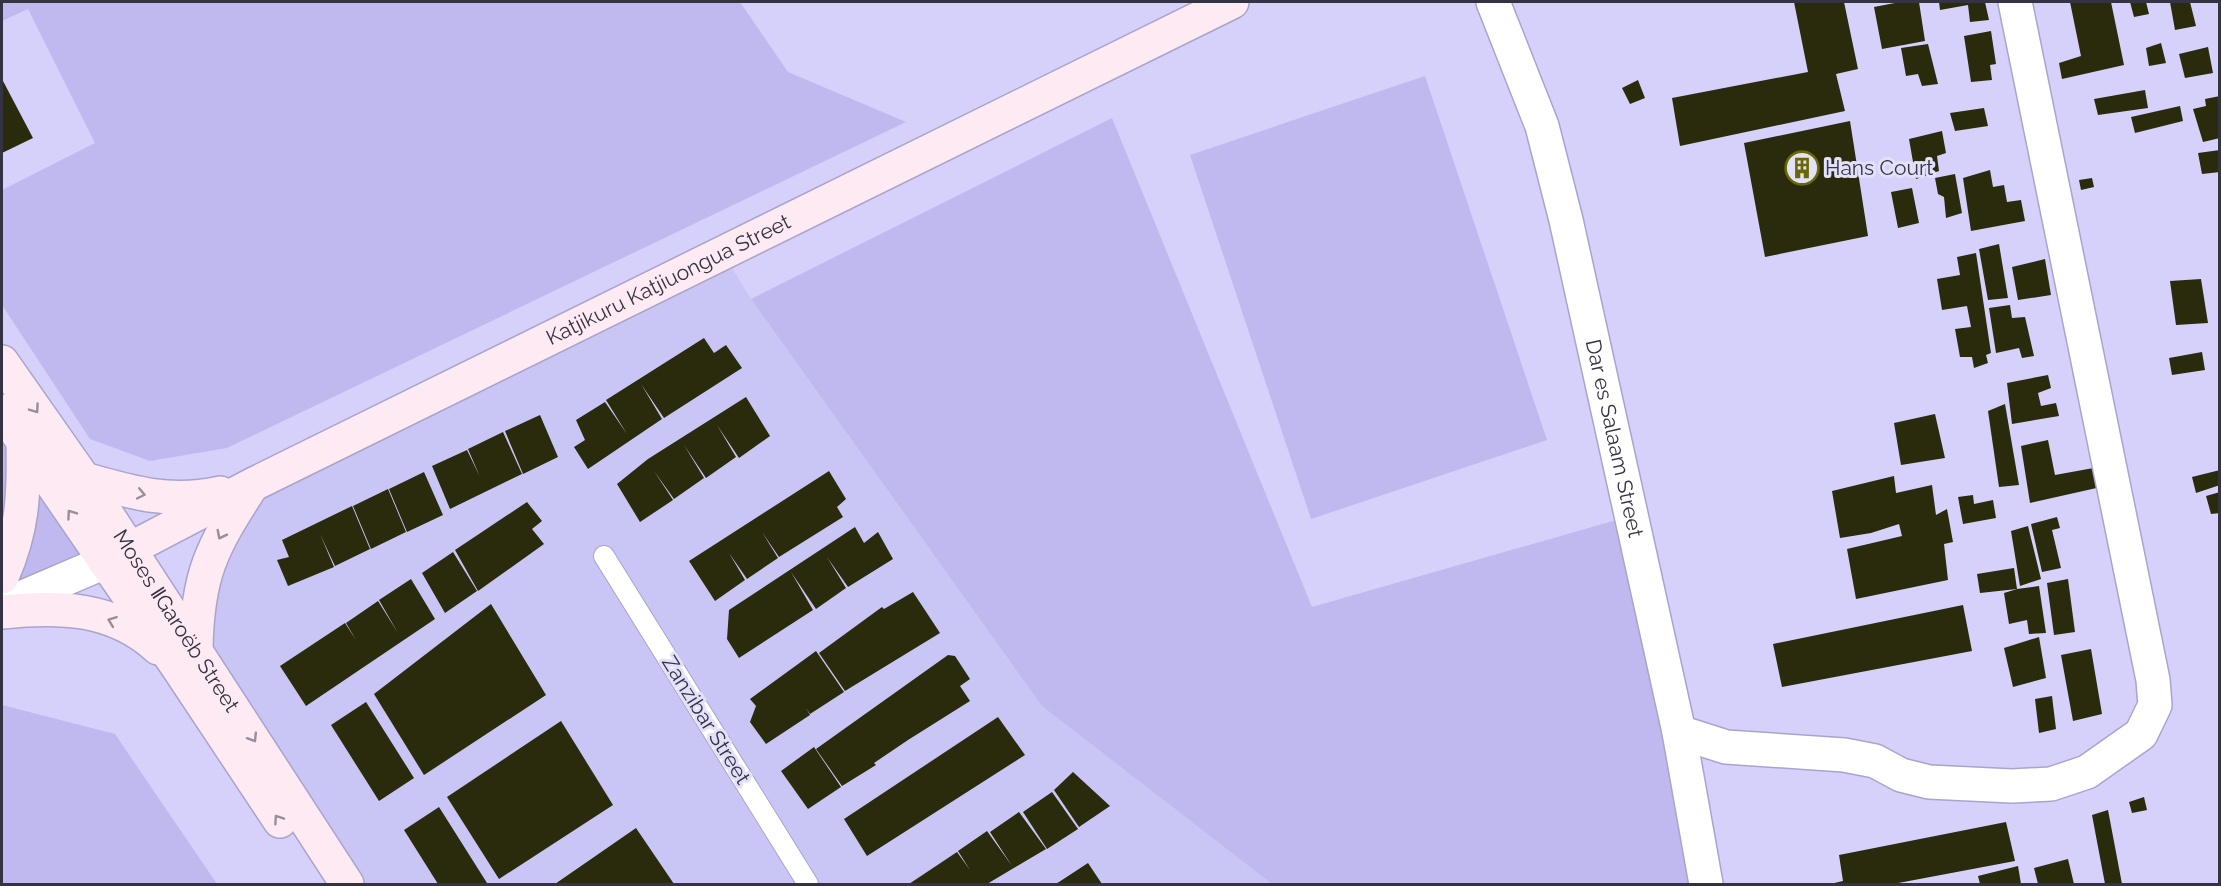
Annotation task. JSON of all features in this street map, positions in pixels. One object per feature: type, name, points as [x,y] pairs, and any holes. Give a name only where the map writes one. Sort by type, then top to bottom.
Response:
[{"type":"main road","name":"Katjikuru Katjiuongua Street","points":[[117,555],[252,485],[1232,2]]},
{"type":"main road","name":"Moses ǁGaroëb Street","points":[[2,362],[84,479],[117,555]]},
{"type":"main road","name":"Moses ǁGaroëb Street","points":[[2,411],[22,445],[117,555],[347,885]]},
{"type":"main road","points":[[2,577],[15,542],[24,496],[22,445]]},
{"type":"main road","points":[[84,479],[160,498],[192,499],[252,485]]},
{"type":"main road","points":[[2,612],[47,608],[81,610],[144,635],[187,658],[204,573],[221,532],[252,485]]},
{"type":"main road","name":"Moses ǁGaroëb Street","points":[[187,658],[224,740],[323,885]]},
{"type":"street","name":"Dar es Salaam Street","points":[[1493,2],[1542,126],[1566,220],[1679,732],[1706,885]]},
{"type":"street","points":[[1679,732],[1726,747],[1855,757],[1875,761],[1901,774],[1929,782],[2012,786],[2051,784],[2087,772],[2141,734],[2155,705],[2153,680],[2015,2]]},
{"type":"street","points":[[2,606],[117,555]]},
{"type":"lane","name":"Zanzibar Street","points":[[604,556],[808,885]]},
{"type":"shaded area","points":[[2,2],[740,2],[788,72],[906,122],[227,448],[150,461],[90,439],[2,305],[2,190],[95,143],[28,9],[2,21]]},
{"type":"shaded area","points":[[1425,76],[1547,440],[1311,519],[1190,155]]},
{"type":"shaded area","points":[[1112,118],[1312,607],[1627,517],[1702,884],[1272,884],[1042,706],[751,299]]},
{"type":"shaded area","points":[[724,255],[751,299],[1042,706],[1272,884],[347,884],[196,650],[252,485]]},
{"type":"shaded area","points":[[2,382],[105,562],[2,613]]},
{"type":"shaded area","points":[[2,705],[115,734],[217,884],[2,884]]},
{"type":"building","points":[[1794,2],[1844,2],[1858,69],[1836,74],[1845,111],[1680,146],[1672,98],[1808,72]]},
{"type":"building","points":[[1900,2],[1919,2],[1925,41],[1882,49],[1874,7]]},
{"type":"building","points":[[1939,2],[1985,2],[1989,20],[1970,22],[1968,5],[1940,10]]},
{"type":"building","points":[[2070,2],[2111,2],[2124,65],[2062,79],[2059,63],[2081,56]]},
{"type":"building","points":[[2130,2],[2146,2],[2149,14],[2134,17]]},
{"type":"building","points":[[2170,2],[2190,2],[2196,26],[2175,30]]},
{"type":"building","points":[[1991,31],[1996,64],[1990,65],[1992,80],[1971,82],[1964,36]]},
{"type":"building","points":[[2161,43],[2166,63],[2149,66],[2146,48]]},
{"type":"building","points":[[1928,44],[1938,84],[1922,86],[1918,74],[1906,76],[1901,48]]},
{"type":"building","points":[[2208,47],[2213,73],[2185,78],[2179,54]]},
{"type":"building","points":[[1638,80],[1645,98],[1630,104],[1622,88]]},
{"type":"building","points":[[2,82],[33,138],[2,153]]},
{"type":"building","points":[[2145,90],[2148,108],[2098,115],[2094,99]]},
{"type":"building","points":[[2220,96],[2220,138],[2203,142],[2193,109],[2206,106],[2205,99]]},
{"type":"building","points":[[2180,106],[2183,121],[2135,133],[2131,117]]},
{"type":"building","points":[[1984,108],[1988,126],[1955,131],[1950,113]]},
{"type":"building","name":"Hans Court","points":[[1850,121],[1868,236],[1765,257],[1744,143]]},
{"type":"building","points":[[1942,131],[1946,153],[1937,156],[1939,171],[1916,179],[1909,139]]},
{"type":"building","points":[[2220,150],[2220,172],[2202,174],[2198,153]]},
{"type":"building","points":[[1990,170],[1993,187],[2004,185],[2007,202],[2021,200],[2025,221],[1971,231],[1963,178]]},
{"type":"building","points":[[1955,174],[1962,213],[1946,218],[1944,197],[1938,194],[1935,178]]},
{"type":"building","points":[[2092,178],[2094,187],[2081,190],[2079,180]]},
{"type":"building","points":[[1912,188],[1919,223],[1898,228],[1891,192]]},
{"type":"building","points":[[1999,244],[2008,298],[1988,300],[1979,249]]},
{"type":"building","points":[[1976,253],[1991,353],[1986,355],[1988,363],[1974,368],[1972,357],[1960,357],[1955,329],[1971,327],[1967,306],[1942,310],[1937,279],[1960,275],[1957,257]]},
{"type":"building","points":[[2045,259],[2051,295],[2018,300],[2012,267]]},
{"type":"building","points":[[2201,279],[2208,323],[2176,325],[2170,281]]},
{"type":"building","points":[[2010,305],[2012,318],[2025,317],[2034,356],[2022,358],[2019,348],[1996,353],[1989,308]]},
{"type":"building","points":[[704,338],[714,353],[726,345],[742,368],[664,418],[641,384],[662,419],[588,469],[574,447],[585,440],[576,420],[605,402],[627,434],[606,400]]},
{"type":"building","points":[[2202,352],[2205,370],[2172,375],[2169,358]]},
{"type":"building","points":[[2048,375],[2051,388],[2038,393],[2041,406],[2056,403],[2059,416],[2012,424],[2007,383]]},
{"type":"building","points":[[746,397],[770,436],[739,458],[717,425],[736,457],[706,478],[684,445],[704,478],[674,499],[654,471],[673,500],[640,522],[617,484],[648,459]]},
{"type":"building","points":[[2005,404],[2019,485],[1999,487],[1988,411]]},
{"type":"building","points":[[1935,414],[1945,458],[1901,465],[1894,423]]},
{"type":"building","points":[[540,415],[558,457],[523,474],[505,431]]},
{"type":"building","points":[[503,432],[522,474],[450,509],[432,466],[467,450],[480,477],[468,449]]},
{"type":"building","points":[[2048,440],[2055,475],[2099,467],[2101,487],[2030,503],[2021,446]]},
{"type":"building","points":[[2220,470],[2220,485],[2196,493],[2192,477]]},
{"type":"building","points":[[829,471],[846,499],[837,507],[843,517],[779,557],[762,532],[778,558],[747,579],[729,553],[745,580],[715,601],[689,561]]},
{"type":"building","points":[[424,472],[443,515],[407,532],[389,489]]},
{"type":"building","points":[[1894,476],[1896,493],[1932,485],[1936,515],[1947,509],[1953,542],[1944,544],[1948,580],[1856,599],[1847,549],[1902,536],[1899,524],[1871,533],[1840,538],[1832,491]]},
{"type":"building","points":[[388,489],[406,532],[371,549],[353,506]]},
{"type":"building","points":[[2220,492],[2220,513],[2211,514],[2206,496]]},
{"type":"building","points":[[1973,495],[1974,504],[1993,500],[1996,518],[1963,524],[1958,497]]},
{"type":"building","points":[[527,502],[542,521],[532,529],[544,544],[478,591],[455,550]]},
{"type":"building","points":[[352,506],[370,549],[335,566],[320,534],[334,567],[288,586],[277,560],[289,557],[282,540]]},
{"type":"building","points":[[2057,517],[2060,528],[2052,530],[2061,568],[2042,572],[2031,524]]},
{"type":"building","points":[[2028,526],[2041,579],[2020,586],[2011,531]]},
{"type":"building","points":[[855,527],[864,543],[878,532],[893,559],[848,587],[827,557],[846,588],[816,609],[791,572],[813,610],[739,658],[727,639],[729,610]]},
{"type":"building","points":[[453,552],[477,591],[445,613],[422,573]]},
{"type":"building","points":[[2014,568],[2017,589],[1980,593],[1977,574]]},
{"type":"building","points":[[411,579],[435,619],[306,706],[280,666],[345,623],[356,640],[346,623],[378,601],[398,633],[379,600]]},
{"type":"building","points":[[2068,579],[2075,632],[2054,635],[2047,583]]},
{"type":"building","points":[[2039,586],[2046,633],[2029,634],[2027,620],[2009,624],[2004,593]]},
{"type":"building","points":[[913,592],[940,633],[845,691],[819,653],[882,607],[884,609]]},
{"type":"building","points":[[491,604],[546,695],[424,775],[374,694]]},
{"type":"building","points":[[1963,605],[1972,651],[1782,687],[1773,644]]},
{"type":"building","points":[[2039,637],[2046,678],[2013,687],[2004,648]]},
{"type":"building","points":[[2091,649],[2102,714],[2073,721],[2061,655]]},
{"type":"building","points":[[816,651],[844,692],[810,714],[806,708],[810,715],[766,744],[750,722],[756,706],[750,699]]},
{"type":"building","points":[[948,655],[955,656],[970,679],[960,686],[970,701],[908,740],[874,763],[876,765],[842,786],[816,749]]},
{"type":"building","points":[[2052,696],[2056,729],[2039,733],[2035,699]]},
{"type":"building","points":[[366,702],[414,778],[379,801],[331,725]]},
{"type":"building","points":[[998,717],[1025,755],[867,856],[844,819]]},
{"type":"building","points":[[561,721],[613,805],[499,879],[447,797]]},
{"type":"building","points":[[814,747],[841,787],[808,809],[781,771]]},
{"type":"building","points":[[1073,772],[1110,806],[1079,827],[1054,790]]},
{"type":"building","points":[[1052,792],[1078,829],[1047,849],[1023,812]]},
{"type":"building","points":[[2144,797],[2147,810],[2132,813],[2129,802]]},
{"type":"building","points":[[439,807],[487,883],[438,884],[404,830]]},
{"type":"building","points":[[2108,810],[2122,884],[2105,884],[2092,815]]},
{"type":"building","points":[[1019,812],[1046,849],[987,884],[909,884],[957,852],[970,870],[958,851],[987,831],[1012,866],[990,832]]},
{"type":"building","points":[[2006,822],[2015,861],[1893,884],[1830,884],[1843,881],[1839,855]]},
{"type":"building","points":[[636,828],[674,884],[555,884]]},
{"type":"building","points":[[2068,859],[2074,884],[2038,884],[2034,868]]},
{"type":"building","points":[[1088,863],[1102,884],[1055,884],[1059,882]]},
{"type":"building","points":[[2018,866],[2021,884],[1980,884],[1978,876]]},
{"type":"place","name":"Hans Court","points":[[1802,168]]}]
